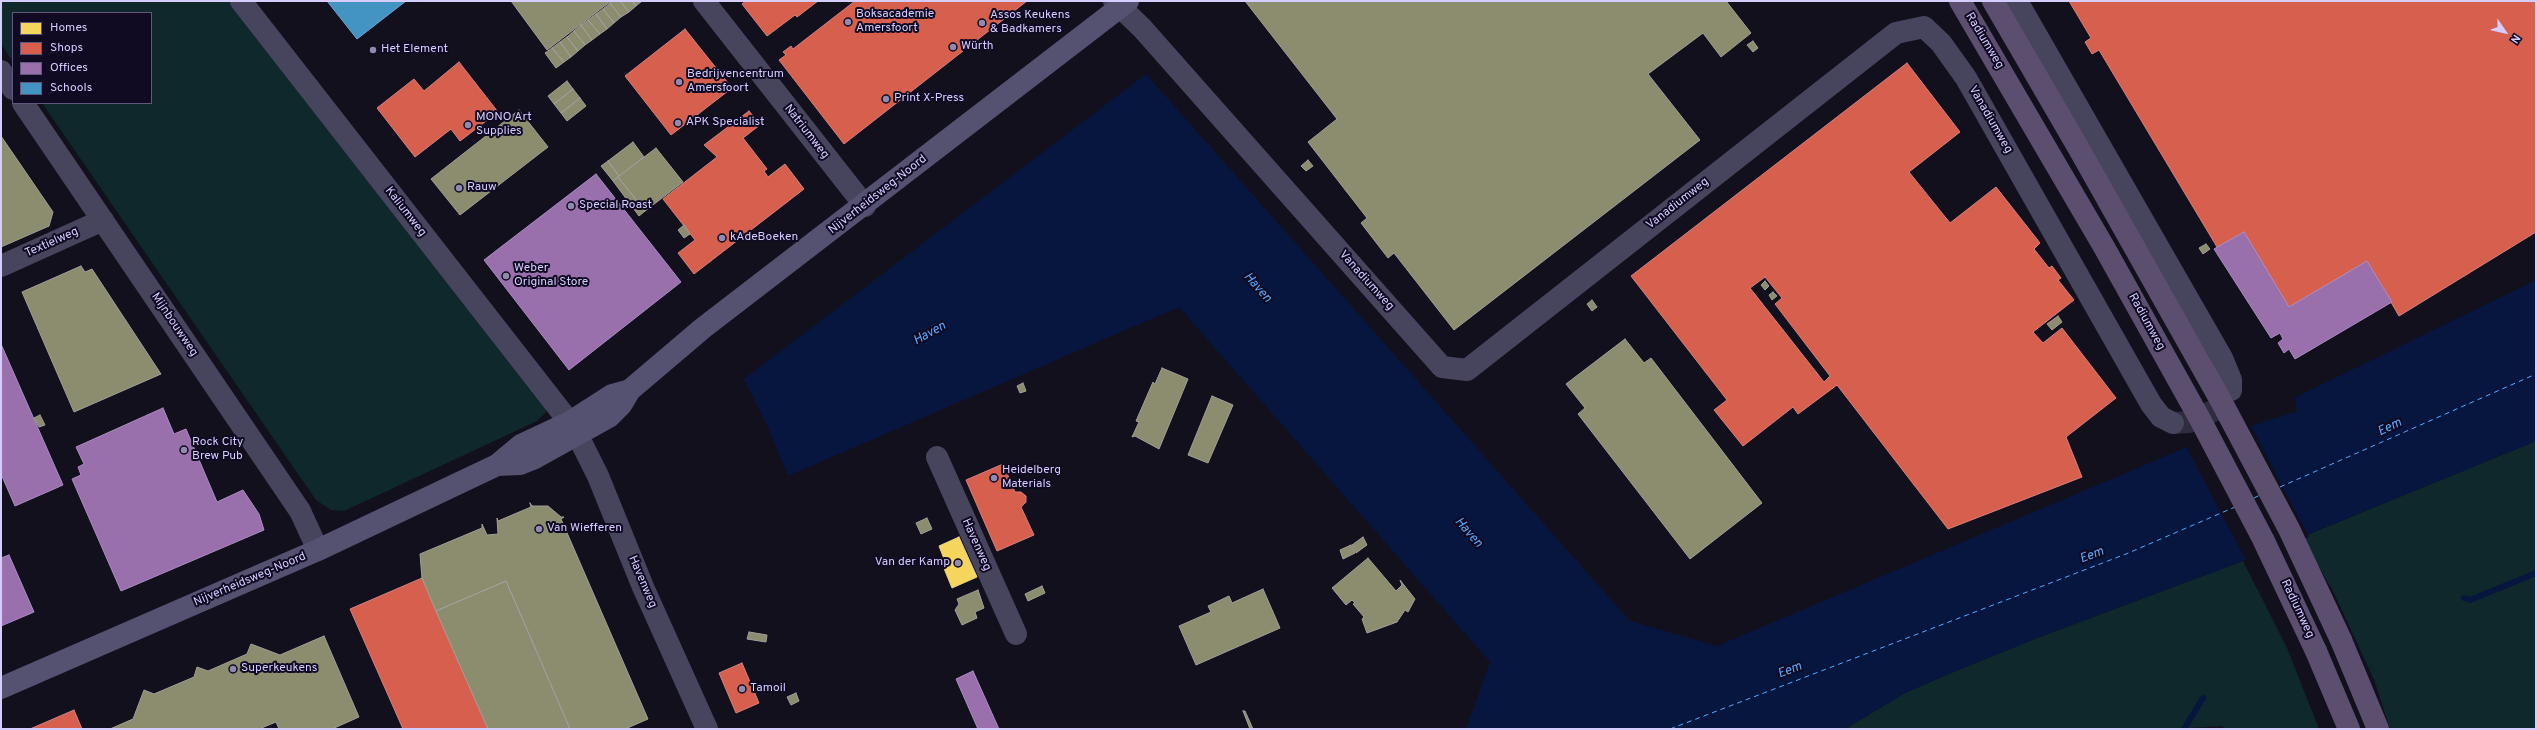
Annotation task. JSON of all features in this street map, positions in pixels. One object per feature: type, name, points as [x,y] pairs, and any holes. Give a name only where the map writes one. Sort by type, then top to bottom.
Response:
[{"type":"main road","name":"Radiumweg","points":[[1960,1],[2104,247],[2197,414],[2266,546],[2316,651],[2349,729]]},
{"type":"main road","points":[[1993,1],[2080,149],[2216,392],[2289,529],[2341,640],[2378,729]]},
{"type":"street","name":"Kaliumweg","points":[[241,1],[574,429]]},
{"type":"street","name":"Natriumweg","points":[[704,1],[865,206]]},
{"type":"street","points":[[2017,1],[2222,358],[2231,380],[2231,390]]},
{"type":"street","name":"Nijverheidsweg-Noord","points":[[1,688],[318,550],[497,465],[520,464],[574,429],[609,416],[621,405],[630,390],[703,328],[865,206],[1121,3]]},
{"type":"street","name":"Vanadiumweg","points":[[1121,3],[1442,367],[1467,370],[1896,33],[1924,27],[1941,42],[1966,78],[2151,404],[2161,417],[2173,423]]},
{"type":"street","points":[[1,71],[12,88]]},
{"type":"street","name":"Mijnbouwweg","points":[[24,104],[300,511],[318,550]]},
{"type":"street","name":"Textielweg","points":[[1,266],[103,220]]},
{"type":"street","name":"Havenweg","points":[[574,429],[598,476],[643,586],[707,729]]},
{"type":"street","name":"Havenweg","points":[[937,457],[1016,634]]},
{"type":"green space","points":[[1,1],[233,1],[546,401],[546,412],[537,421],[344,511],[331,510],[316,500],[43,104],[152,104],[152,12],[12,12],[12,60],[1,44]]},
{"type":"green space","points":[[2536,441],[2536,729],[2390,729],[2375,682],[2334,593],[2302,537]]},
{"type":"green space","points":[[2243,561],[2287,648],[2319,729],[2224,729],[2223,726],[2176,729],[1845,729],[1905,693],[1951,673],[2037,638]]},
{"type":"water","points":[[1146,74],[1630,621],[1717,646],[2187,447],[2297,411],[2294,398],[2536,280],[2536,441],[2243,561],[2037,638],[1951,673],[1905,693],[1845,729],[1466,729],[1490,662],[1179,307],[788,476],[767,425],[744,379]]},
{"type":"pier","points":[[2250,424],[2309,537],[2247,562],[2185,445]]},
{"type":"building: Homes","points":[[959,537],[977,577],[952,588],[943,566],[946,564],[939,546]]},
{"type":"building: Shops","points":[[746,1],[818,1],[797,17],[795,15],[767,36],[742,4]]},
{"type":"building: Shops","points":[[855,1],[1027,1],[844,144],[779,60],[786,55],[783,52],[791,46],[793,49]]},
{"type":"building: Shops","points":[[2069,1],[2536,1],[2536,232],[2399,316],[2367,261],[2289,307],[2244,232],[2217,247],[2099,50],[2092,54],[2085,42],[2091,38]]},
{"type":"building: Shops","name":"Bedrijvencentrum Amersfoort","points":[[685,29],[732,88],[671,135],[625,76]]},
{"type":"building: Shops","points":[[459,62],[498,112],[460,141],[451,129],[415,157],[377,108],[414,79],[424,91]]},
{"type":"building: Shops","points":[[1907,63],[1960,132],[1909,172],[1950,223],[1996,187],[2040,243],[2034,249],[2049,268],[2052,266],[2061,278],[2058,280],[2074,300],[2033,332],[2043,343],[2062,328],[2116,398],[2066,437],[2082,477],[1948,529],[1837,385],[1798,414],[1793,407],[1743,446],[1714,410],[1727,400],[1631,276]],"holes":[[[1765,277],[1782,298],[1775,304],[1830,376],[1824,382],[1750,288]]]},
{"type":"building: Shops","points":[[749,111],[760,125],[743,138],[767,169],[764,171],[768,177],[785,164],[804,189],[694,274],[678,253],[695,240],[663,199],[717,157],[704,145]]},
{"type":"building: Shops","points":[[1003,464],[1015,492],[1021,492],[1026,496],[1026,502],[1021,507],[1034,535],[997,551],[966,480]]},
{"type":"building: Shops","points":[[422,578],[488,729],[403,729],[350,609]]},
{"type":"building: Shops","points":[[742,663],[759,703],[736,713],[719,673]]},
{"type":"building: Shops","points":[[74,710],[82,729],[30,729]]},
{"type":"building: Offices","points":[[596,174],[681,282],[569,370],[484,260]]},
{"type":"building: Offices","points":[[2244,232],[2289,307],[2367,261],[2392,302],[2295,359],[2289,349],[2284,353],[2278,343],[2283,339],[2280,333],[2271,338],[2214,249]]},
{"type":"building: Offices","points":[[1,344],[63,485],[15,506],[1,474]]},
{"type":"building: Offices","points":[[163,408],[174,434],[186,429],[217,502],[243,490],[259,514],[264,530],[121,591],[72,479],[81,475],[78,467],[84,464],[76,447]]},
{"type":"building: Offices","points":[[9,555],[34,612],[1,626],[1,558]]},
{"type":"building: Offices","points":[[973,671],[999,729],[978,729],[956,679]]},
{"type":"building: Schools","points":[[327,1],[406,1],[357,39]]},
{"type":"building: Industry","points":[[511,1],[611,1],[547,50]]},
{"type":"building: Industry","points":[[613,1],[620,1],[629,12],[621,17],[610,3]]},
{"type":"building: Industry","points":[[620,1],[632,1],[636,6],[629,12]]},
{"type":"building: Industry","points":[[632,1],[642,1],[636,6]]},
{"type":"building: Industry","points":[[1245,1],[1726,1],[1751,33],[1721,57],[1703,33],[1648,74],[1700,140],[1454,330],[1394,253],[1388,258],[1361,223],[1367,218],[1308,142],[1337,119]]},
{"type":"building: Industry","points":[[610,3],[621,17],[614,23],[603,9]]},
{"type":"building: Industry","points":[[603,9],[614,23],[607,29],[596,14]]},
{"type":"building: Industry","points":[[596,14],[607,29],[600,34],[588,20]]},
{"type":"building: Industry","points":[[588,20],[600,34],[592,40],[581,25]]},
{"type":"building: Industry","points":[[581,25],[592,40],[585,45],[574,31]]},
{"type":"building: Industry","points":[[574,31],[585,45],[578,51],[567,37]]},
{"type":"building: Industry","points":[[567,37],[578,51],[571,57],[560,42]]},
{"type":"building: Industry","points":[[1753,41],[1758,48],[1753,52],[1747,45]]},
{"type":"building: Industry","points":[[560,42],[571,57],[564,62],[552,48]]},
{"type":"building: Industry","points":[[552,48],[564,62],[556,68],[545,53]]},
{"type":"building: Industry","points":[[567,81],[573,89],[554,104],[548,96]]},
{"type":"building: Industry","points":[[573,89],[580,98],[561,113],[554,104]]},
{"type":"building: Industry","points":[[580,98],[586,106],[567,121],[561,113]]},
{"type":"building: Industry","points":[[519,110],[548,147],[460,215],[431,179]]},
{"type":"building: Industry","points":[[1,136],[53,212],[49,226],[1,247]]},
{"type":"building: Industry","points":[[633,142],[644,157],[619,176],[608,161]]},
{"type":"building: Industry","points":[[656,148],[683,182],[645,211],[618,177]]},
{"type":"building: Industry","points":[[1308,160],[1313,166],[1306,171],[1301,166]]},
{"type":"building: Industry","points":[[608,161],[619,176],[613,181],[601,166]]},
{"type":"building: Industry","points":[[618,177],[645,211],[639,216],[613,181]]},
{"type":"building: Industry","points":[[684,225],[690,234],[684,238],[678,230]]},
{"type":"building: Industry","points":[[2206,244],[2210,249],[2203,254],[2199,248]]},
{"type":"building: Industry","points":[[81,266],[85,272],[92,269],[161,374],[74,412],[22,292]]},
{"type":"building: Industry","points":[[1765,281],[1769,286],[1765,290],[1761,285]]},
{"type":"building: Industry","points":[[1773,292],[1777,296],[1772,300],[1769,295]]},
{"type":"building: Industry","points":[[1592,300],[1597,307],[1592,311],[1587,304]]},
{"type":"building: Industry","points":[[2058,316],[2062,322],[2052,330],[2047,324]]},
{"type":"building: Industry","points":[[1625,339],[1644,363],[1651,358],[1762,503],[1690,559],[1578,414],[1585,408],[1566,384]]},
{"type":"building: Industry","points":[[1162,368],[1188,379],[1159,449],[1135,436],[1132,437],[1139,422],[1136,421],[1153,382],[1155,384]]},
{"type":"building: Industry","points":[[1023,383],[1026,391],[1020,393],[1017,386]]},
{"type":"building: Industry","points":[[1212,396],[1233,405],[1208,463],[1188,455]]},
{"type":"building: Industry","points":[[40,415],[45,425],[39,427],[34,418]]},
{"type":"building: Industry","points":[[530,503],[532,506],[548,506],[561,517],[564,517],[561,519],[648,719],[625,729],[570,729],[506,581],[436,611],[422,578],[420,554],[482,528],[482,524],[487,535],[498,534],[497,518],[498,521],[531,507]]},
{"type":"building: Industry","points":[[927,518],[932,529],[921,534],[916,523]]},
{"type":"building: Industry","points":[[1363,537],[1367,545],[1356,553],[1352,545]]},
{"type":"building: Industry","points":[[1351,545],[1355,553],[1343,559],[1340,550]]},
{"type":"building: Industry","points":[[1368,558],[1396,591],[1402,585],[1400,580],[1415,599],[1408,612],[1405,610],[1397,622],[1367,633],[1362,619],[1364,617],[1353,604],[1355,603],[1352,600],[1346,605],[1332,588]]},
{"type":"building: Industry","points":[[506,581],[570,729],[488,729],[436,611]]},
{"type":"building: Industry","points":[[1042,586],[1045,593],[1028,601],[1025,594]]},
{"type":"building: Industry","points":[[1263,589],[1280,628],[1196,665],[1179,626],[1211,612],[1208,606],[1229,596],[1232,603]]},
{"type":"building: Industry","points":[[978,590],[984,608],[975,612],[977,618],[962,625],[955,610],[959,604],[957,599]]},
{"type":"building: Industry","points":[[749,632],[767,635],[766,642],[747,639]]},
{"type":"building: Industry","points":[[324,636],[359,717],[332,729],[279,729],[276,722],[259,729],[110,729],[133,719],[144,690],[154,694],[194,677],[197,667],[208,671],[247,654],[251,644],[280,655]]},
{"type":"building: Industry","points":[[796,693],[799,701],[791,705],[787,697]]},
{"type":"building: Industry","points":[[1243,711],[1245,711],[1253,729],[1250,729]]},
{"type":"waterway","points":[[2464,598],[2470,600],[2536,573]]},
{"type":"waterway","points":[[2184,729],[2203,698]]},
{"type":"ferry route","points":[[2280,487],[2536,374]]},
{"type":"ferry route","points":[[2254,498],[2260,495]]},
{"type":"ferry route","points":[[1670,729],[2126,554],[2235,507]]},
{"type":"tunnel","points":[[2173,423],[2189,422],[2213,411],[2228,398],[2231,390]]},
{"type":"place","name":"Boksacademie Amersfoort","points":[[848,22]]},
{"type":"place","name":"Assos Keukens & Badkamers","points":[[982,23]]},
{"type":"place","name":"Würth","points":[[953,47]]},
{"type":"place","name":"Het Element","points":[[373,50]]},
{"type":"place","name":"Bedrijvencentrum Amersfoort","points":[[679,82]]},
{"type":"place","name":"Print X-Press","points":[[886,99]]},
{"type":"place","name":"APK Specialist","points":[[678,123]]},
{"type":"place","name":"MONO Art Supplies","points":[[468,125]]},
{"type":"place","name":"Rauw","points":[[459,188]]},
{"type":"place","name":"Special Roast","points":[[571,206]]},
{"type":"place","name":"kAdeBoeken","points":[[722,238]]},
{"type":"place","name":"Weber Original Store","points":[[506,276]]},
{"type":"place","name":"Rock City Brew Pub","points":[[184,450]]},
{"type":"place","name":"Heidelberg Materials","points":[[994,478]]},
{"type":"place","name":"Van Wiefferen","points":[[539,529]]},
{"type":"place","name":"Van der Kamp","points":[[958,563]]},
{"type":"place","name":"Superkeukens","points":[[233,669]]},
{"type":"place","name":"Tamoil","points":[[742,689]]},
{"type":"water label","name":"Haven","points":[[1257,288]]},
{"type":"water label","name":"Haven","points":[[930,334]]},
{"type":"water label","name":"Eem","points":[[2390,428]]},
{"type":"water label","name":"Haven","points":[[1468,533]]},
{"type":"water label","name":"Eem","points":[[2092,556]]},
{"type":"water label","name":"Eem","points":[[1790,671]]}]
